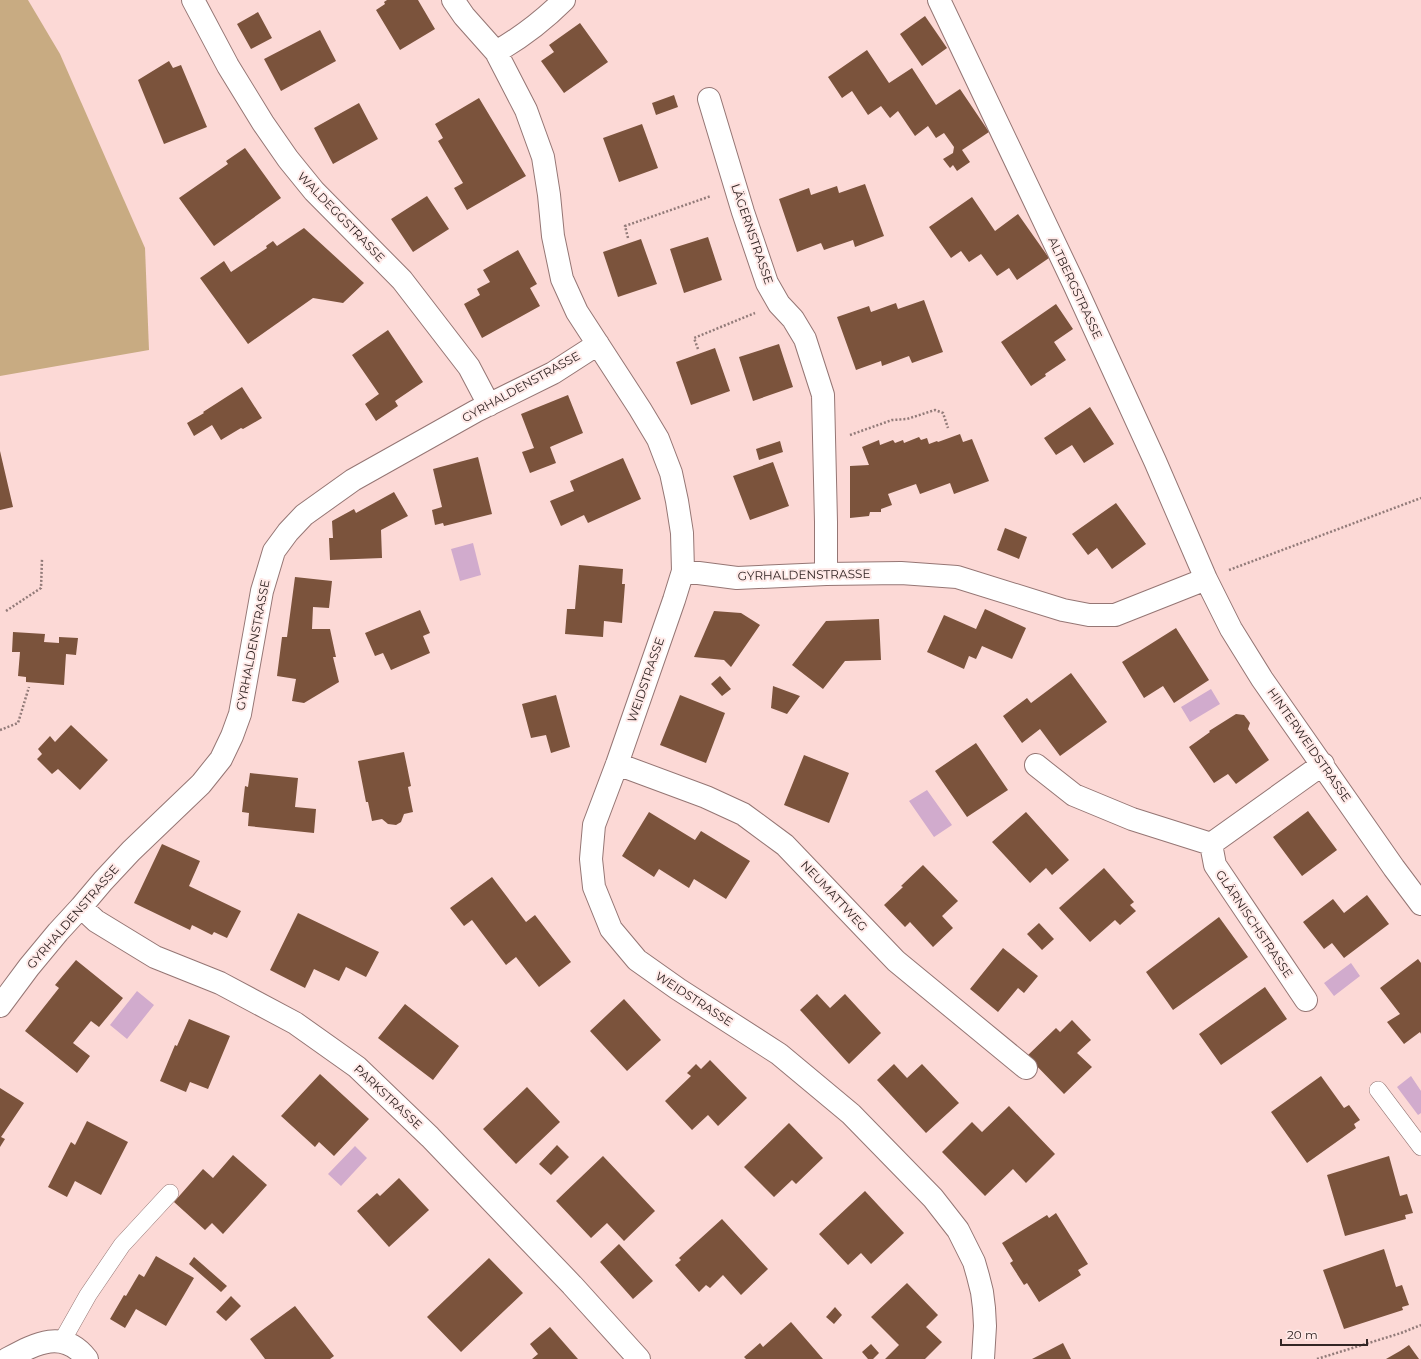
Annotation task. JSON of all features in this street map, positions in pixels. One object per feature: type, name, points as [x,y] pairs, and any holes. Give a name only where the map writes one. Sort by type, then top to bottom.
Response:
[{"type":"street","name":"WALDEGGSTRASSE","points":[[193,0],[228,66],[263,123],[288,159],[314,191],[402,280],[469,367],[489,405]]},
{"type":"street","points":[[453,0],[464,16],[496,52],[526,110],[543,157],[553,236],[562,279],[576,312],[640,409],[658,440],[668,466],[677,501],[682,533],[683,570]]},
{"type":"street","points":[[496,52],[520,37],[547,16],[564,0]]},
{"type":"street","name":"ALTBERGSTRASSE","points":[[939,0],[1074,284],[1206,579]]},
{"type":"street","name":"LÄGERNSTRASSE","points":[[709,98],[743,212],[767,283],[778,304],[793,319],[805,339],[814,363],[823,395],[826,574]]},
{"type":"street","name":"GYRHALDENSTRASSE","points":[[0,1006],[29,967],[103,881],[131,851],[202,784],[221,759],[240,714],[262,591],[274,551],[288,532],[304,515],[353,480],[489,405],[553,372],[598,344]]},
{"type":"street","name":"GYRHALDENSTRASSE","points":[[683,570],[737,578],[826,574],[901,573],[957,577],[1063,610],[1089,615],[1115,616],[1206,579]]},
{"type":"street","name":"WEIDSTRASSE","points":[[683,570],[617,764],[594,825],[590,859],[594,887],[611,929],[637,960],[678,989],[780,1054],[851,1114],[933,1198],[958,1230],[974,1262],[982,1292],[984,1308],[985,1326],[983,1359]]},
{"type":"street","name":"HINTERWEIDSTRASSE","points":[[1206,579],[1234,636],[1262,679],[1323,764],[1394,868],[1421,904]]},
{"type":"street","name":"NEUMATTWEG","points":[[617,764],[706,797],[743,814],[785,844],[896,961],[1026,1068]]},
{"type":"street","points":[[1036,765],[1074,795],[1132,819],[1211,844],[1323,764]]},
{"type":"street","name":"GLÄRNISCHSTRASSE","points":[[1211,844],[1215,865],[1306,1000]]},
{"type":"street","name":"PARKSTRASSE","points":[[81,907],[96,921],[155,957],[220,983],[295,1023],[357,1067],[430,1137],[572,1285],[639,1359]]},
{"type":"street","points":[[7,1359],[47,1341],[62,1341],[72,1345],[87,1359]]},
{"type":"lane","points":[[1378,1090],[1421,1147]]},
{"type":"lane","points":[[62,1341],[88,1294],[122,1245],[170,1193]]},
{"type":"path","points":[[628,238],[625,226],[702,198]]},
{"type":"path","points":[[698,349],[694,338],[748,316]]},
{"type":"path","points":[[824,442],[837,440],[892,420],[907,419],[935,410],[944,413],[948,428]]},
{"type":"path","points":[[1206,579],[1421,498]]},
{"type":"path","points":[[6,611],[41,588],[42,559]]},
{"type":"path","points":[[0,730],[18,723],[29,687]]},
{"type":"path","points":[[1317,1359],[1401,1333],[1421,1325]]},
{"type":"shaded area","points":[[0,0],[28,0],[60,54],[145,248],[149,350],[0,376]]},
{"type":"shaded area","points":[[473,543],[481,575],[460,581],[451,549]]},
{"type":"shaded area","points":[[1211,689],[1220,704],[1190,722],[1181,707]]},
{"type":"shaded area","points":[[927,790],[952,825],[934,837],[909,801]]},
{"type":"shaded area","points":[[1351,963],[1360,976],[1334,996],[1324,983]]},
{"type":"shaded area","points":[[137,991],[154,1005],[127,1039],[110,1025]]},
{"type":"shaded area","points":[[1411,1076],[1421,1091],[1421,1113],[1418,1115],[1397,1087]]},
{"type":"shaded area","points":[[355,1146],[367,1158],[341,1186],[328,1174]]},
{"type":"building","points":[[387,0],[418,0],[435,29],[400,50],[376,10],[385,4],[384,2]]},
{"type":"building","points":[[258,12],[272,38],[251,49],[237,24]]},
{"type":"building","points":[[925,16],[947,48],[922,66],[900,34]]},
{"type":"building","points":[[580,23],[608,62],[564,93],[541,61],[554,52],[549,45]]},
{"type":"building","points":[[320,30],[336,61],[281,91],[264,59]]},
{"type":"building","points":[[867,50],[889,83],[912,68],[936,105],[960,89],[989,132],[962,150],[970,162],[957,171],[953,165],[950,168],[943,159],[953,153],[954,147],[944,133],[936,138],[928,126],[915,136],[898,111],[890,118],[881,106],[868,115],[852,91],[842,98],[828,77]]},
{"type":"building","points":[[169,61],[173,68],[181,65],[207,127],[164,144],[138,80]]},
{"type":"building","points":[[674,95],[678,107],[656,115],[652,103]]},
{"type":"building","points":[[479,98],[526,176],[467,210],[454,188],[463,183],[438,141],[443,138],[435,124]]},
{"type":"building","points":[[359,103],[378,139],[333,164],[314,128]]},
{"type":"building","points":[[642,124],[658,168],[619,182],[603,138]]},
{"type":"building","points":[[245,148],[281,198],[214,246],[179,198],[228,164],[226,161]]},
{"type":"building","points":[[865,184],[884,236],[855,247],[853,240],[824,250],[821,243],[797,252],[779,199],[809,188],[811,195],[837,186],[839,193]]},
{"type":"building","points":[[427,196],[449,229],[413,252],[391,219]]},
{"type":"building","points":[[972,197],[995,231],[1018,214],[1049,258],[1017,280],[1009,268],[997,276],[981,254],[969,262],[961,251],[951,258],[929,227]]},
{"type":"building","points":[[304,228],[364,283],[343,303],[313,298],[248,344],[200,278],[224,261],[231,272],[267,248],[266,246],[273,241],[277,246]]},
{"type":"building","points":[[708,237],[722,280],[684,293],[670,249]]},
{"type":"building","points":[[641,239],[657,284],[618,297],[603,252]]},
{"type":"building","points":[[518,250],[537,284],[530,288],[540,306],[482,338],[464,304],[480,295],[477,289],[490,282],[483,270]]},
{"type":"building","points":[[924,300],[943,352],[912,363],[909,356],[882,366],[881,361],[856,370],[837,317],[869,306],[871,312],[896,303],[898,309]]},
{"type":"building","points":[[1056,304],[1073,329],[1054,342],[1066,360],[1045,374],[1046,376],[1031,386],[1001,342]]},
{"type":"building","points":[[388,330],[423,382],[395,401],[398,406],[376,421],[365,404],[379,394],[352,355]]},
{"type":"building","points":[[779,344],[793,387],[753,401],[739,357]]},
{"type":"building","points":[[715,348],[730,391],[691,405],[676,362]]},
{"type":"building","points":[[242,387],[262,418],[221,440],[212,425],[194,436],[187,423]]},
{"type":"building","points":[[568,395],[583,433],[550,447],[556,463],[530,473],[522,452],[534,448],[521,414]]},
{"type":"building","points":[[1090,407],[1114,444],[1084,463],[1072,445],[1056,455],[1044,438]]},
{"type":"building","points":[[960,434],[963,442],[972,439],[989,481],[954,494],[950,483],[920,494],[916,484],[888,494],[892,505],[881,509],[881,512],[870,512],[869,516],[850,518],[850,466],[869,465],[862,447],[879,440],[880,445],[893,440],[895,443],[903,440],[904,443],[919,437],[921,440],[927,438],[929,444]]},
{"type":"building","points":[[780,441],[783,452],[759,460],[756,449]]},
{"type":"building","points":[[0,451],[13,507],[0,510]]},
{"type":"building","points":[[478,457],[492,514],[444,526],[443,523],[435,525],[432,510],[442,507],[433,469]]},
{"type":"building","points":[[623,458],[641,499],[588,523],[584,515],[561,526],[550,501],[574,491],[570,481]]},
{"type":"building","points":[[773,462],[789,506],[750,520],[733,476]]},
{"type":"building","points":[[394,492],[408,516],[381,530],[382,558],[330,560],[329,538],[333,538],[332,521],[354,509],[356,513]]},
{"type":"building","points":[[1116,503],[1146,544],[1112,569],[1097,548],[1088,555],[1072,534]]},
{"type":"building","points":[[1005,528],[1027,537],[1019,559],[997,550]]},
{"type":"building","points":[[579,565],[623,569],[622,584],[625,584],[622,623],[604,621],[603,637],[565,634],[567,609],[575,609]]},
{"type":"building","points":[[295,577],[332,581],[329,608],[313,607],[312,629],[330,629],[336,657],[333,657],[339,682],[304,703],[292,701],[296,679],[277,676],[282,637],[287,637]]},
{"type":"building","points":[[985,609],[1026,628],[1012,659],[982,646],[976,659],[969,656],[964,669],[927,652],[944,615],[976,629]]},
{"type":"building","points":[[420,610],[430,633],[423,636],[430,653],[391,670],[383,653],[375,656],[365,633]]},
{"type":"building","points":[[714,611],[741,613],[760,625],[731,667],[724,660],[694,657]]},
{"type":"building","points":[[879,619],[881,660],[845,661],[823,689],[792,665],[826,621]]},
{"type":"building","points":[[1176,628],[1209,680],[1174,703],[1163,686],[1144,698],[1122,662]]},
{"type":"building","points":[[13,632],[45,634],[44,642],[59,643],[59,637],[78,638],[76,655],[66,654],[64,685],[26,682],[26,677],[18,676],[20,652],[12,652]]},
{"type":"building","points":[[1071,673],[1107,722],[1060,756],[1040,729],[1022,743],[1003,716],[1027,698],[1031,703]]},
{"type":"building","points":[[720,676],[731,689],[722,696],[711,684]]},
{"type":"building","points":[[773,686],[800,696],[787,714],[771,708]]},
{"type":"building","points":[[556,695],[570,747],[551,753],[546,735],[531,738],[522,704]]},
{"type":"building","points":[[680,695],[725,713],[706,763],[660,745]]},
{"type":"building","points":[[1236,714],[1244,715],[1250,723],[1248,729],[1269,760],[1236,784],[1228,774],[1214,783],[1189,747],[1210,732],[1209,731]]},
{"type":"building","points":[[71,725],[108,760],[80,790],[58,769],[52,774],[37,759],[42,754],[38,749],[50,736],[55,742]]},
{"type":"building","points":[[976,743],[1008,790],[967,817],[935,771]]},
{"type":"building","points":[[404,752],[411,786],[408,787],[413,812],[404,814],[401,822],[396,825],[388,824],[382,819],[372,821],[368,802],[366,802],[358,761]]},
{"type":"building","points":[[804,755],[849,773],[829,823],[784,805]]},
{"type":"building","points":[[250,773],[298,778],[295,807],[316,809],[314,833],[248,826],[249,813],[242,812],[245,786],[248,787]]},
{"type":"building","points":[[1308,811],[1337,850],[1302,876],[1273,837]]},
{"type":"building","points":[[649,812],[695,840],[701,831],[750,861],[726,899],[694,879],[689,888],[659,869],[654,877],[622,856]]},
{"type":"building","points":[[1026,812],[1069,860],[1052,875],[1046,868],[1030,883],[992,842]]},
{"type":"building","points":[[162,844],[200,861],[189,886],[241,911],[227,938],[214,932],[212,935],[192,925],[190,930],[134,903]]},
{"type":"building","points":[[923,865],[958,901],[942,916],[953,928],[933,947],[910,922],[905,927],[884,905]]},
{"type":"building","points":[[1104,868],[1134,902],[1130,905],[1136,911],[1120,925],[1115,920],[1090,942],[1059,908]]},
{"type":"building","points":[[492,877],[526,922],[535,915],[571,962],[539,987],[516,957],[506,965],[472,920],[464,926],[450,908]]},
{"type":"building","points":[[1367,895],[1389,924],[1344,958],[1332,943],[1324,949],[1303,922],[1333,899],[1344,913]]},
{"type":"building","points":[[298,913],[379,952],[366,977],[346,967],[339,981],[314,969],[305,988],[270,970]]},
{"type":"building","points":[[1219,917],[1248,957],[1173,1010],[1146,972]]},
{"type":"building","points":[[1039,923],[1054,939],[1042,950],[1027,934]]},
{"type":"building","points":[[1003,948],[1038,976],[1024,993],[1018,988],[998,1012],[970,989]]},
{"type":"building","points":[[1418,959],[1421,963],[1421,1034],[1420,1032],[1404,1044],[1387,1022],[1400,1014],[1380,988]]},
{"type":"building","points":[[76,960],[123,998],[99,1027],[91,1021],[73,1043],[90,1056],[77,1073],[25,1031],[59,988],[55,985]]},
{"type":"building","points":[[1265,987],[1287,1019],[1221,1065],[1199,1034]]},
{"type":"building","points":[[817,994],[830,1008],[845,994],[881,1033],[849,1064],[800,1010]]},
{"type":"building","points":[[624,999],[661,1040],[627,1071],[590,1031]]},
{"type":"building","points":[[405,1004],[459,1046],[433,1080],[378,1038]]},
{"type":"building","points":[[189,1019],[230,1036],[208,1089],[190,1082],[186,1092],[160,1081],[175,1045],[177,1046]]},
{"type":"building","points":[[1072,1020],[1091,1040],[1077,1053],[1092,1067],[1064,1094],[1027,1056],[1056,1028],[1060,1032]]},
{"type":"building","points":[[710,1060],[747,1098],[718,1126],[708,1115],[692,1130],[665,1101],[691,1076],[687,1073],[696,1064],[701,1069]]},
{"type":"building","points":[[894,1064],[907,1078],[922,1064],[959,1103],[926,1133],[877,1080]]},
{"type":"building","points":[[320,1074],[369,1119],[334,1156],[319,1142],[315,1147],[281,1116]]},
{"type":"building","points":[[1321,1076],[1344,1108],[1349,1105],[1360,1120],[1354,1124],[1356,1128],[1307,1163],[1271,1112]]},
{"type":"building","points":[[527,1087],[560,1122],[516,1164],[483,1129]]},
{"type":"building","points":[[0,1088],[24,1103],[1,1137],[5,1139],[0,1147]]},
{"type":"building","points":[[1009,1106],[1055,1154],[1026,1183],[1013,1169],[985,1196],[942,1152],[972,1122],[982,1132]]},
{"type":"building","points":[[87,1121],[128,1142],[101,1195],[75,1181],[67,1197],[48,1187],[71,1142],[75,1145]]},
{"type":"building","points":[[789,1123],[823,1158],[796,1184],[792,1180],[774,1197],[744,1167]]},
{"type":"building","points":[[557,1145],[569,1157],[551,1175],[539,1164]]},
{"type":"building","points":[[233,1155],[267,1185],[223,1234],[212,1223],[205,1230],[174,1202],[203,1169],[213,1178]]},
{"type":"building","points":[[603,1156],[655,1211],[624,1241],[607,1223],[591,1238],[556,1201]]},
{"type":"building","points":[[1389,1156],[1400,1196],[1407,1194],[1413,1213],[1405,1215],[1406,1219],[1345,1236],[1327,1175]]},
{"type":"building","points":[[399,1178],[429,1210],[389,1247],[357,1211],[377,1193],[380,1196]]},
{"type":"building","points":[[865,1191],[904,1233],[871,1264],[861,1253],[848,1265],[819,1234]]},
{"type":"building","points":[[1056,1213],[1088,1264],[1078,1270],[1081,1275],[1039,1302],[1027,1283],[1024,1285],[1010,1263],[1013,1261],[1002,1243],[1047,1215],[1049,1218]]},
{"type":"building","points":[[722,1219],[768,1269],[741,1295],[723,1275],[710,1288],[706,1285],[699,1292],[675,1265],[681,1260],[679,1258]]},
{"type":"building","points":[[619,1244],[653,1281],[633,1299],[600,1262]]},
{"type":"building","points":[[1384,1249],[1396,1287],[1402,1285],[1409,1305],[1402,1307],[1403,1310],[1344,1329],[1323,1270]]},
{"type":"building","points":[[156,1256],[194,1278],[166,1326],[136,1309],[125,1328],[110,1319],[124,1295],[126,1296],[139,1274],[144,1277]]},
{"type":"building","points":[[194,1257],[227,1286],[221,1292],[189,1264]]},
{"type":"building","points":[[489,1258],[523,1293],[461,1352],[427,1317]]},
{"type":"building","points":[[907,1283],[938,1315],[926,1327],[942,1342],[925,1359],[885,1359],[899,1345],[871,1317]]},
{"type":"building","points":[[231,1296],[241,1306],[226,1321],[216,1312]]},
{"type":"building","points":[[295,1306],[334,1356],[330,1359],[265,1359],[250,1339]]},
{"type":"building","points":[[835,1307],[842,1315],[834,1324],[826,1317]]},
{"type":"building","points":[[791,1322],[823,1359],[746,1359],[744,1357],[760,1343],[763,1347]]},
{"type":"building","points":[[550,1327],[578,1359],[532,1359],[538,1354],[530,1344]]},
{"type":"building","points":[[1063,1343],[1071,1359],[1032,1359]]},
{"type":"building","points":[[871,1344],[879,1353],[873,1359],[868,1359],[862,1352]]},
{"type":"building","points":[[1409,1345],[1419,1359],[1386,1359],[1400,1351]]}]
